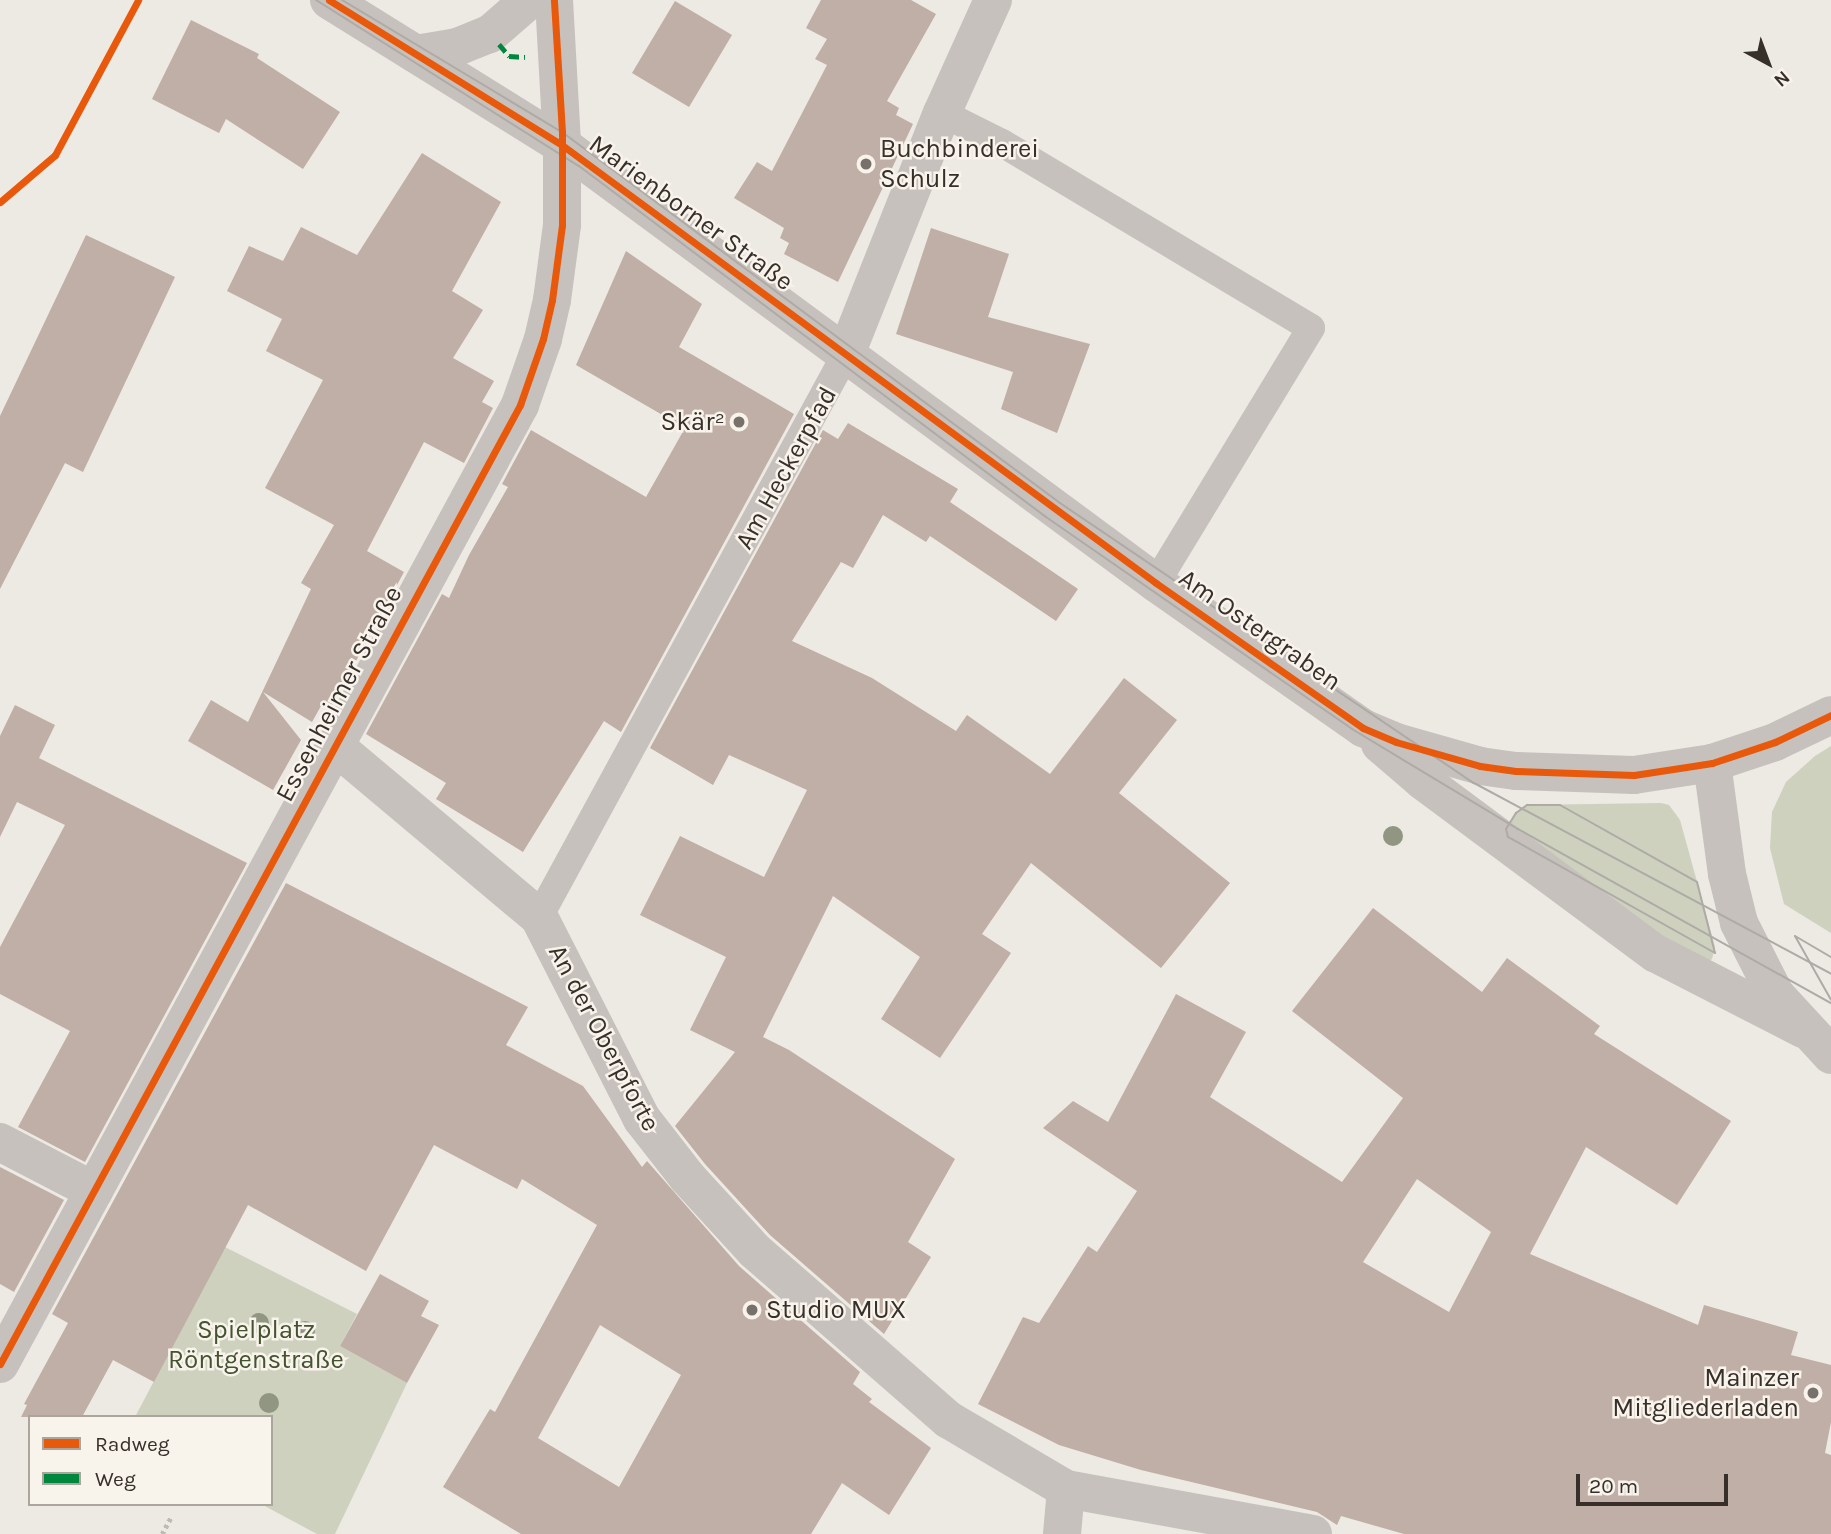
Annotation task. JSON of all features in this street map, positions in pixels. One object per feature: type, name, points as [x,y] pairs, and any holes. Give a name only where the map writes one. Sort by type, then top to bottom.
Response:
[{"type":"street","name":"Marienborner Straße","points":[[328,0],[562,145],[846,354]]},
{"type":"street","points":[[416,54],[457,47],[490,34],[529,0]]},
{"type":"street","name":"Essenheimer Straße","points":[[0,1364],[520,405],[543,340],[552,300],[562,225],[562,145],[554,0]]},
{"type":"street","name":"Am Heckerpfad","points":[[846,354],[942,113],[993,0]]},
{"type":"street","name":"Am Ostergraben","points":[[846,354],[1156,583],[1363,729],[1430,753],[1480,766],[1516,771],[1634,775],[1712,763],[1775,742],[1831,715]]},
{"type":"street","points":[[1363,729],[1423,780],[1655,953],[1804,1029]]},
{"type":"street","name":"An der Oberpforte","points":[[335,746],[539,917],[642,1119],[688,1178],[755,1251],[949,1420],[1066,1489],[1313,1534]]},
{"type":"street","points":[[1712,763],[1727,874],[1739,923],[1775,994],[1804,1029],[1831,1055]]},
{"type":"street","points":[[0,1142],[94,1191]]},
{"type":"street","points":[[1062,1534],[1066,1489]]},
{"type":"lane","points":[[942,113],[1002,143],[1311,328],[1156,583]]},
{"type":"lane","name":"Am Heckerpfad","points":[[539,917],[846,354]]},
{"type":"path","points":[[162,1534],[171,1517]]},
{"type":"green space","points":[[1831,746],[1831,933],[1784,904],[1770,848],[1772,812],[1786,782],[1815,756]]},
{"type":"green space","points":[[1527,805],[1669,805],[1680,820],[1715,947],[1712,959],[1701,967],[1506,829],[1516,813]]},
{"type":"green space","name":"Spielplatz Röntgenstraße","points":[[225,1247],[357,1314],[340,1346],[407,1383],[335,1534],[317,1534],[265,1506],[273,1506],[273,1415],[136,1415]]},
{"type":"building","points":[[821,0],[911,0],[936,14],[887,101],[899,108],[896,115],[913,124],[838,282],[784,254],[789,243],[780,238],[784,228],[734,198],[757,162],[772,171],[827,65],[815,59],[827,39],[806,28]]},
{"type":"building","points":[[675,1],[732,35],[689,107],[632,73]]},
{"type":"building","points":[[191,20],[259,54],[257,58],[340,112],[303,169],[226,119],[219,133],[152,99]]},
{"type":"building","points":[[422,153],[501,202],[452,291],[483,310],[453,358],[494,381],[482,402],[493,408],[464,463],[424,442],[367,551],[404,572],[329,711],[321,706],[312,722],[263,692],[301,740],[273,790],[188,741],[211,700],[248,722],[311,589],[301,583],[334,525],[265,488],[323,380],[266,351],[282,319],[227,291],[249,246],[283,261],[301,227],[357,255]]},
{"type":"building","points":[[931,228],[1009,254],[988,317],[1090,344],[1057,433],[1001,409],[1013,372],[896,334]]},
{"type":"building","points":[[86,235],[175,277],[83,472],[65,463],[0,589],[0,416]]},
{"type":"building","points":[[626,251],[702,304],[679,347],[794,414],[621,732],[604,721],[523,852],[436,799],[446,783],[366,734],[442,594],[449,598],[469,555],[508,487],[502,484],[531,430],[646,497],[685,428],[576,365]]},
{"type":"building","points":[[848,423],[958,489],[950,502],[1078,589],[1056,621],[930,536],[926,542],[883,515],[853,568],[841,562],[792,641],[872,678],[956,731],[967,715],[1050,774],[1124,678],[1177,720],[1119,793],[1230,883],[1161,968],[1031,863],[982,934],[1011,953],[940,1058],[881,1019],[920,957],[833,896],[763,1037],[789,1050],[955,1159],[908,1242],[931,1257],[884,1334],[770,1235],[705,1164],[675,1126],[735,1052],[690,1030],[726,957],[640,915],[680,836],[764,877],[807,790],[729,755],[713,785],[650,748],[823,430],[838,439]]},
{"type":"building","points":[[15,705],[55,725],[39,758],[247,863],[85,1162],[18,1127],[70,1031],[0,994],[0,947],[65,825],[17,802],[0,837],[0,736]]},
{"type":"building","points":[[286,883],[528,1007],[506,1045],[583,1086],[642,1167],[647,1161],[739,1266],[860,1372],[853,1384],[872,1399],[869,1402],[931,1448],[889,1515],[842,1483],[811,1534],[521,1534],[443,1487],[490,1409],[495,1412],[597,1225],[522,1179],[517,1189],[434,1145],[366,1271],[248,1205],[154,1382],[113,1360],[83,1415],[21,1417],[27,1405],[24,1404],[68,1323],[52,1314]],"holes":[[[600,1325],[681,1375],[619,1487],[538,1438]]]},
{"type":"building","points":[[1373,908],[1482,992],[1507,958],[1600,1026],[1594,1034],[1731,1121],[1677,1205],[1586,1147],[1530,1254],[1698,1325],[1704,1305],[1798,1332],[1791,1355],[1831,1365],[1831,1422],[1825,1453],[1831,1455],[1831,1534],[1404,1534],[1341,1516],[1337,1525],[1317,1512],[1141,1470],[1059,1445],[978,1404],[1023,1317],[1039,1323],[1088,1246],[1097,1252],[1137,1191],[1043,1128],[1073,1101],[1108,1122],[1176,994],[1246,1032],[1210,1097],[1342,1182],[1403,1098],[1292,1011]],"holes":[[[1417,1179],[1491,1232],[1449,1312],[1363,1262]]]},
{"type":"building","points":[[0,1167],[64,1200],[14,1292],[0,1284]]},
{"type":"building","points":[[380,1274],[429,1301],[421,1316],[439,1325],[407,1383],[340,1346]]},
{"type":"tram line","points":[[316,0],[579,166],[1046,517],[1352,729],[1518,829],[1831,1003]]},
{"type":"tram line","points":[[342,0],[562,132],[1060,503],[1474,783],[1831,974]]},
{"type":"tram line","points":[[1527,805],[1560,805],[1697,882],[1715,953],[1508,837],[1506,829],[1516,813],[1527,805]]},
{"type":"tram line","points":[[1795,936],[1831,1000]]},
{"type":"tram line","points":[[1795,936],[1831,957]]},
{"type":"marked path","points":[[499,44],[509,56],[525,57]]},
{"type":"cycle path","points":[[0,202],[55,155],[138,0]]},
{"type":"cycle path","points":[[329,0],[562,145],[1156,583],[1363,728],[1396,742],[1480,766],[1516,771],[1634,775],[1712,763],[1775,742],[1831,715]]},
{"type":"cycle path","points":[[0,1364],[520,405],[543,339],[552,300],[562,225],[562,132],[554,0]]},
{"type":"place","name":"Buchbinderei Schulz","points":[[866,164]]},
{"type":"place","name":"Skär²","points":[[739,422]]},
{"type":"place","name":"Studio MUX","points":[[752,1310]]},
{"type":"place","name":"Mainzer Mitgliederladen","points":[[1813,1393]]}]
